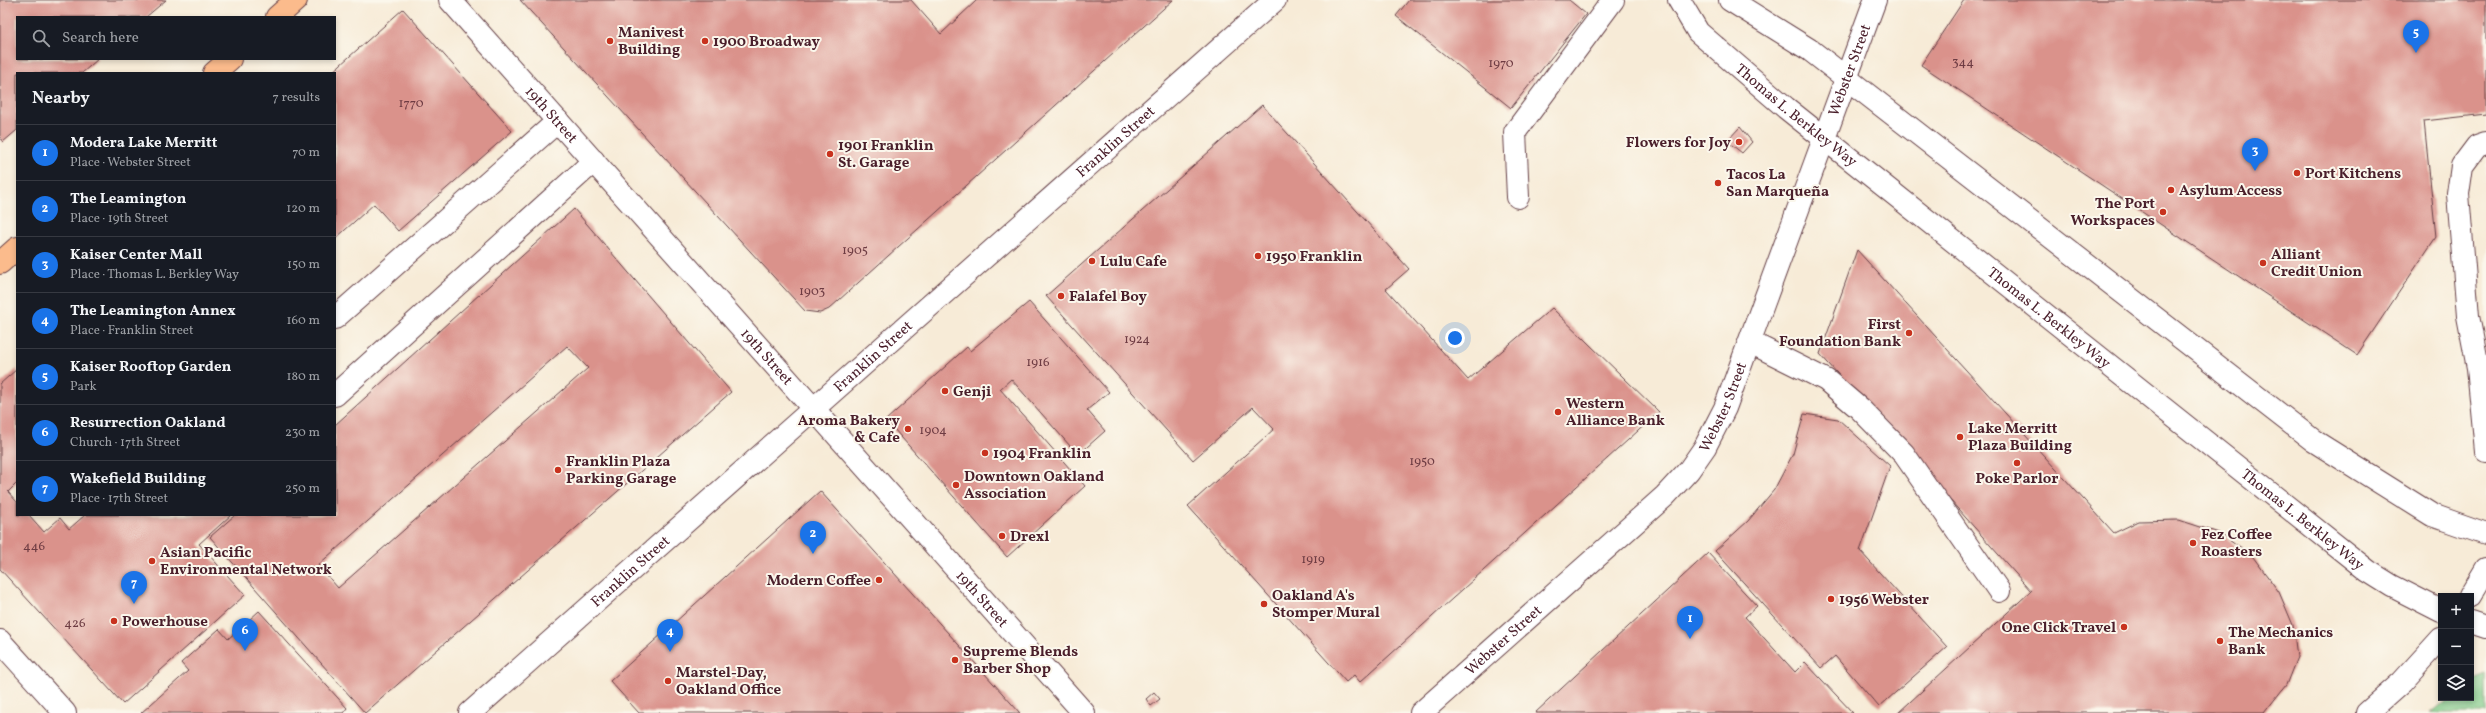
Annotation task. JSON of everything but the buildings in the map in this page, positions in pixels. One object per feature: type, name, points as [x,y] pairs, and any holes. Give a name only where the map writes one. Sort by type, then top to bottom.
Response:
[{"type":"main road","points":[[278,16],[296,0]]},
{"type":"main road","points":[[215,72],[229,60]]},
{"type":"main road","points":[[0,263],[16,249]]},
{"type":"street","name":"19th Street","points":[[450,0],[1084,713]]},
{"type":"street","name":"Franklin Street","points":[[470,713],[1275,0]]},
{"type":"street","points":[[1518,197],[1515,132],[1613,0]]},
{"type":"street","name":"Thomas L. Berkley Way","points":[[1679,0],[1698,32],[1824,139],[2368,571],[2392,586],[2438,609]]},
{"type":"street","points":[[1730,0],[1810,50],[2314,441],[2432,515],[2486,534]]},
{"type":"street","name":"Webster Street","points":[[1421,713],[1665,496],[1689,470],[1710,439],[1750,342],[1875,0]]},
{"type":"street","points":[[336,317],[558,121]]},
{"type":"street","points":[[2486,143],[2477,146],[2462,166],[2458,194],[2468,316],[2478,368],[2486,451]]},
{"type":"street","points":[[336,394],[594,161]]},
{"type":"street","points":[[1750,342],[1826,380],[1860,409],[1904,454],[1999,591]]},
{"type":"street","points":[[2472,593],[2486,569]]},
{"type":"street","points":[[2474,623],[2486,627]]},
{"type":"street","points":[[0,641],[65,713]]},
{"type":"street","points":[[2367,713],[2402,682],[2438,641]]},
{"type":"green space","points":[[2486,675],[2486,713],[2431,713],[2445,701],[2474,701],[2474,680]]},
{"type":"place","name":"Manivest Building","points":[[610,41]]},
{"type":"place","name":"1900 Broadway","points":[[705,41]]},
{"type":"place","name":"Kaiser Rooftop Garden","points":[[2416,53]]},
{"type":"place","name":"Flowers for Joy","points":[[1739,142]]},
{"type":"place","name":"1901 Franklin St. Garage","points":[[830,154]]},
{"type":"place","name":"Kaiser Center Mall","points":[[2255,171]]},
{"type":"place","name":"Port Kitchens","points":[[2297,173]]},
{"type":"place","name":"Tacos La San Marqueña","points":[[1718,183]]},
{"type":"place","name":"Asylum Access","points":[[2171,190]]},
{"type":"place","name":"The Port Workspaces","points":[[2163,212]]},
{"type":"place","name":"1950 Franklin","points":[[1258,256]]},
{"type":"place","name":"Lulu Cafe","points":[[1092,261]]},
{"type":"place","name":"Alliant Credit Union","points":[[2263,263]]},
{"type":"place","name":"Falafel Boy","points":[[1061,296]]},
{"type":"place","name":"First Foundation Bank","points":[[1909,333]]},
{"type":"place","name":"Genji","points":[[945,391]]},
{"type":"place","name":"Western Alliance Bank","points":[[1558,412]]},
{"type":"place","name":"Aroma Bakery & Cafe","points":[[908,429]]},
{"type":"place","name":"Lake Merritt Plaza Building","points":[[1960,437]]},
{"type":"place","name":"1904 Franklin","points":[[985,453]]},
{"type":"place","name":"Poke Parlor","points":[[2017,463]]},
{"type":"place","name":"Franklin Plaza Parking Garage","points":[[558,470]]},
{"type":"place","name":"Downtown Oakland Association","points":[[956,485]]},
{"type":"place","name":"Drexl","points":[[1002,536]]},
{"type":"place","name":"Fez Coffee Roasters","points":[[2193,543]]},
{"type":"place","name":"The Leamington","points":[[813,554]]},
{"type":"place","name":"Asian Pacific Environmental Network","points":[[152,561]]},
{"type":"place","name":"Modern Coffee","points":[[879,580]]},
{"type":"place","name":"1956 Webster","points":[[1831,599]]},
{"type":"place","name":"Wakefield Building","points":[[134,604]]},
{"type":"place","name":"Oakland A's Stomper Mural","points":[[1264,604]]},
{"type":"place","name":"Powerhouse","points":[[114,621]]},
{"type":"place","name":"One Click Travel","points":[[2124,627]]},
{"type":"place","name":"Modera Lake Merritt","points":[[1690,639]]},
{"type":"place","name":"The Mechanics Bank","points":[[2220,641]]},
{"type":"place","name":"Resurrection Oakland","points":[[245,651]]},
{"type":"place","name":"The Leamington Annex","points":[[670,652]]},
{"type":"place","name":"Supreme Blends Barber Shop","points":[[955,660]]},
{"type":"place","name":"Marstel-Day, Oakland Office","points":[[668,681]]}]
